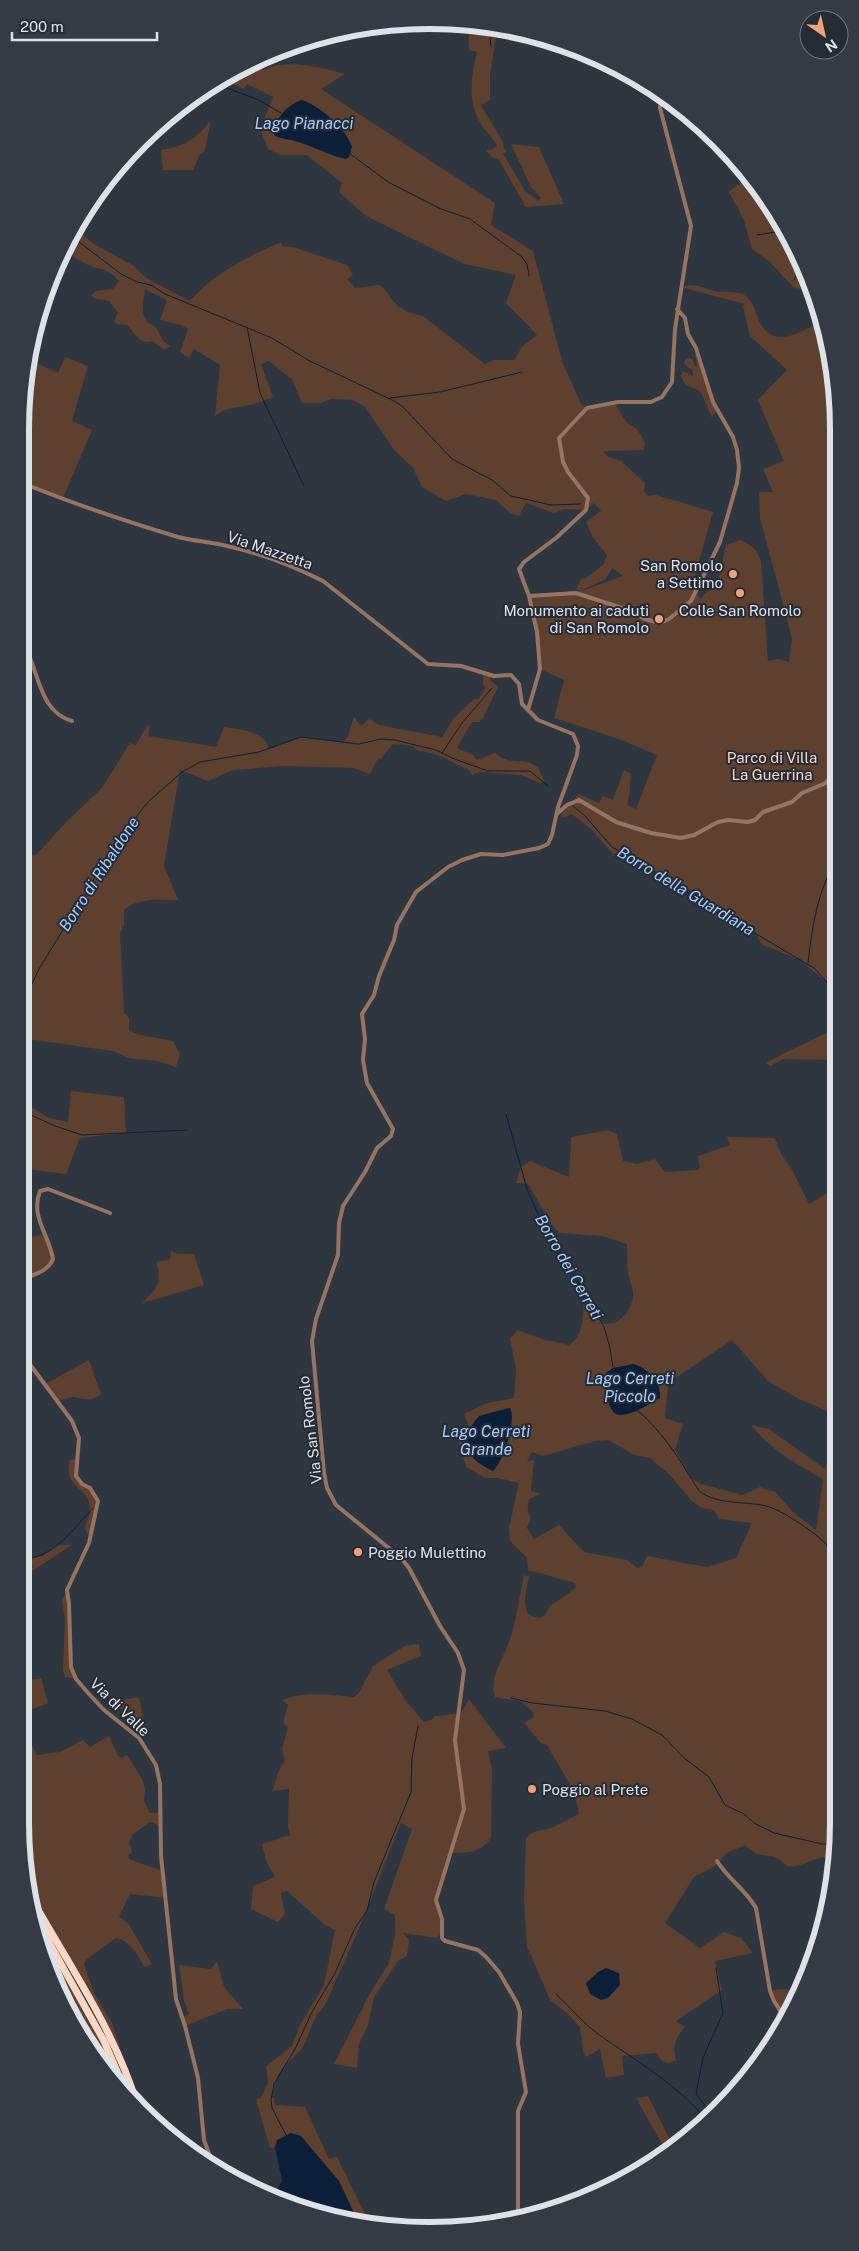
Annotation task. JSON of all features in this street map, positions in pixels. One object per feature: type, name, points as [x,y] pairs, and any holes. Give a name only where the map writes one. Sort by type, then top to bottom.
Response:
[{"type":"highway","points":[[39,1911],[109,2037],[125,2070],[132,2090]]},
{"type":"highway","points":[[46,1936],[104,2041],[117,2072]]},
{"type":"street","points":[[528,710],[540,669],[537,632],[529,596],[520,574],[520,565],[556,538],[586,510],[588,498],[568,472],[563,462],[558,438],[587,408],[618,402],[651,402],[666,393],[674,376],[677,309],[691,226],[660,108],[660,102]]},
{"type":"street","points":[[529,596],[576,593],[660,623],[670,619],[691,602],[720,542],[737,483],[739,468],[738,450],[733,437],[713,402],[696,348],[688,334],[685,318],[677,309]]},
{"type":"street","name":"Via Mazzetta","points":[[29,485],[151,528],[198,542],[228,546],[253,553],[305,572],[323,581],[428,664],[461,666],[494,676],[511,675],[519,684],[520,698],[528,710]]},
{"type":"street","points":[[29,652],[48,705],[60,716],[72,721]]},
{"type":"street","name":"Via San Romolo","points":[[518,2213],[518,2111],[526,2092],[518,2044],[520,2012],[517,2003],[499,1972],[486,1957],[478,1950],[445,1941],[442,1938],[442,1919],[436,1900],[464,1809],[455,1740],[456,1722],[463,1689],[464,1670],[462,1660],[440,1626],[409,1568],[401,1558],[336,1505],[332,1497],[324,1474],[312,1348],[316,1319],[338,1255],[339,1223],[342,1206],[366,1172],[377,1148],[391,1136],[393,1129],[367,1083],[363,1060],[365,1039],[362,1014],[374,995],[379,976],[394,940],[397,925],[416,892],[448,867],[481,854],[503,855],[539,848],[548,844],[552,835],[558,807],[577,755],[577,739],[566,729],[547,725],[538,720],[528,710]]},
{"type":"street","points":[[558,814],[567,805],[579,800],[616,822],[651,833],[681,838],[694,836],[718,822],[728,820],[748,822],[755,820],[763,812],[792,802],[802,793],[826,783],[830,778]]},
{"type":"street","points":[[29,1276],[48,1268],[53,1259],[35,1204],[40,1191],[48,1189],[110,1214]]},
{"type":"street","name":"Via di Valle","points":[[29,1362],[72,1421],[79,1438],[76,1476],[82,1484],[90,1488],[98,1501],[89,1543],[67,1590],[71,1667],[76,1680],[104,1710],[139,1738],[156,1765],[160,1784],[162,1856],[176,1999],[198,2078],[204,2140],[210,2157]]},
{"type":"street","points":[[717,1861],[725,1874],[752,1901],[756,1908],[770,1991],[782,2013]]},
{"type":"green space","points":[[468,31],[496,34],[490,75],[490,100],[481,105],[503,142],[507,152],[503,154],[526,192],[539,201],[541,198],[531,187],[511,144],[539,147],[564,204],[526,207],[499,160],[492,157],[486,150],[491,150],[497,146],[481,124],[474,107],[472,80],[477,52],[469,50]]},
{"type":"green space","name":"Parco di Villa La Guerrina","points":[[293,64],[315,66],[345,74],[321,89],[495,203],[491,225],[533,251],[562,361],[581,404],[587,408],[615,403],[626,422],[637,429],[645,442],[644,450],[603,451],[608,457],[621,461],[645,483],[644,491],[648,496],[656,495],[713,512],[692,586],[700,599],[718,581],[726,545],[740,540],[751,546],[758,553],[761,561],[768,661],[778,659],[789,662],[792,638],[760,518],[759,492],[773,492],[763,469],[784,461],[758,400],[787,370],[750,336],[743,306],[745,304],[681,287],[694,285],[714,291],[744,295],[751,303],[765,330],[779,337],[796,334],[816,324],[827,377],[830,430],[830,985],[800,960],[761,944],[757,934],[752,931],[749,932],[731,922],[716,918],[697,895],[681,889],[631,856],[622,853],[613,854],[591,829],[572,814],[563,818],[561,815],[579,794],[599,803],[603,796],[613,800],[624,770],[631,774],[627,805],[636,809],[657,755],[619,739],[554,718],[564,680],[540,669],[537,632],[529,596],[576,593],[623,576],[612,568],[606,579],[580,591],[576,588],[582,578],[585,579],[604,564],[607,555],[592,536],[586,522],[601,511],[594,503],[586,510],[565,509],[554,513],[526,503],[519,516],[510,513],[496,500],[466,494],[446,501],[422,487],[413,468],[395,451],[365,407],[353,400],[331,399],[320,403],[302,403],[292,379],[269,361],[261,364],[273,397],[254,404],[224,410],[215,416],[220,365],[194,349],[189,358],[180,352],[188,329],[181,325],[160,320],[167,300],[145,289],[143,313],[147,321],[156,328],[170,346],[164,350],[153,341],[144,342],[141,340],[127,325],[116,324],[114,321],[118,313],[109,301],[96,299],[91,296],[95,291],[113,289],[119,281],[111,273],[69,255],[80,232],[94,244],[134,266],[146,278],[190,301],[199,291],[232,266],[282,242],[282,246],[293,247],[347,265],[353,275],[347,279],[355,288],[380,285],[401,309],[423,316],[485,364],[494,360],[514,360],[522,347],[537,335],[506,303],[516,275],[465,264],[366,216],[339,192],[342,183],[307,155],[280,155],[268,149],[260,129],[273,97],[247,84],[244,89],[229,82],[258,67],[264,70],[272,66]],"holes":[[[310,103],[341,128],[337,157],[296,141],[276,136]]]},
{"type":"green space","points":[[211,119],[205,151],[200,154],[193,170],[163,170],[161,150],[176,147],[190,140]]},
{"type":"green space","points":[[743,180],[777,229],[805,289],[794,288],[769,261],[752,249],[744,220],[729,192]]},
{"type":"green space","points":[[697,350],[717,410],[712,418],[701,392],[685,384],[681,376],[683,371],[693,376],[693,371],[684,364],[685,360],[689,358],[693,359],[694,366],[697,366],[695,354]]},
{"type":"green space","points":[[65,357],[88,366],[72,421],[92,430],[63,498],[29,485],[30,403],[34,362],[58,373]]},
{"type":"green space","points":[[483,674],[491,675],[490,680],[498,687],[483,718],[479,722],[472,722],[457,748],[473,755],[477,760],[495,753],[506,760],[527,762],[538,768],[545,781],[540,783],[521,775],[480,772],[472,775],[468,769],[439,756],[418,751],[413,746],[393,744],[381,759],[378,758],[370,774],[353,768],[284,766],[233,770],[208,781],[180,770],[164,866],[178,900],[142,901],[130,906],[124,910],[124,925],[120,933],[124,1013],[129,1018],[129,1031],[173,1041],[180,1054],[176,1067],[158,1061],[128,1058],[113,1051],[29,1039],[29,856],[36,855],[67,821],[102,788],[130,743],[136,745],[147,726],[150,725],[148,736],[216,747],[224,727],[245,730],[263,738],[269,749],[301,737],[343,742],[348,736],[354,717],[361,726],[369,719],[379,725],[442,737],[454,718],[474,699],[478,699],[486,688],[483,684]]},
{"type":"green space","points":[[830,1030],[830,1060],[783,1059],[771,1066],[766,1063],[784,1053]]},
{"type":"green space","points":[[71,1091],[124,1097],[126,1133],[80,1138],[66,1174],[29,1169],[29,1106],[49,1118],[68,1122]]},
{"type":"green space","points":[[608,1130],[617,1134],[623,1161],[637,1164],[655,1159],[665,1172],[697,1170],[700,1168],[698,1156],[730,1145],[727,1137],[775,1138],[781,1154],[791,1168],[809,1204],[830,1191],[830,1412],[797,1398],[768,1381],[732,1340],[668,1383],[665,1418],[683,1424],[675,1450],[692,1479],[702,1484],[742,1495],[760,1487],[775,1492],[794,1513],[816,1530],[823,1479],[775,1449],[751,1425],[769,1429],[825,1469],[830,1451],[830,1821],[828,1858],[821,1858],[801,1865],[789,1866],[771,1856],[757,1854],[744,1846],[728,1852],[715,1866],[694,1877],[665,1923],[700,1948],[724,1932],[741,1938],[753,1953],[715,1961],[722,1990],[676,2021],[685,2027],[675,2042],[676,2060],[669,2063],[662,2061],[656,2053],[622,2056],[624,2075],[606,2078],[600,2049],[586,2057],[583,2050],[580,2027],[566,2012],[550,2000],[527,1946],[524,1899],[526,1839],[534,1832],[554,1827],[579,1814],[577,1805],[566,1778],[547,1745],[541,1743],[524,1723],[534,1717],[533,1712],[520,1701],[495,1697],[494,1689],[496,1673],[510,1641],[524,1575],[529,1577],[525,1596],[527,1610],[529,1615],[539,1618],[544,1616],[550,1606],[576,1588],[575,1583],[528,1570],[527,1558],[510,1541],[509,1528],[519,1483],[498,1478],[485,1478],[466,1467],[459,1443],[468,1424],[464,1414],[487,1403],[514,1398],[516,1369],[510,1338],[518,1330],[542,1339],[569,1345],[578,1336],[580,1330],[584,1297],[603,1324],[615,1322],[628,1311],[633,1295],[628,1272],[627,1244],[603,1236],[560,1233],[552,1225],[528,1184],[516,1183],[521,1167],[530,1161],[569,1177],[571,1137]],"holes":[[[613,1368],[660,1398],[632,1412],[615,1414],[606,1373]],[[508,1408],[476,1460],[466,1445],[471,1426],[479,1417]],[[609,1440],[634,1455],[650,1458],[669,1474],[691,1500],[700,1507],[715,1511],[719,1519],[752,1523],[736,1558],[707,1567],[647,1556],[642,1567],[637,1568],[627,1560],[584,1552],[559,1525],[534,1539],[527,1528],[531,1518],[528,1504],[529,1499],[540,1494],[531,1491],[534,1460],[527,1462],[532,1452],[543,1456],[595,1441]]]},
{"type":"green space","points":[[29,1233],[33,1237],[45,1233],[53,1255],[48,1268],[29,1276]]},
{"type":"green space","points":[[171,1251],[178,1254],[194,1254],[204,1285],[142,1303],[155,1289],[159,1280],[156,1262],[170,1259]]},
{"type":"green space","points":[[89,1360],[101,1394],[91,1399],[70,1397],[58,1401],[45,1384]]},
{"type":"green space","points":[[76,1459],[76,1477],[90,1488],[98,1501],[91,1535],[87,1533],[85,1528],[90,1511],[89,1502],[70,1477],[70,1460]]},
{"type":"green space","points":[[58,1545],[72,1545],[29,1572],[29,1558],[42,1556]]},
{"type":"green space","points":[[67,1590],[71,1667],[76,1679],[65,1677],[63,1670],[65,1618],[62,1601]]},
{"type":"green space","points":[[419,1644],[421,1656],[387,1670],[406,1701],[424,1722],[431,1720],[435,1716],[461,1713],[469,1699],[506,1748],[488,1751],[492,1770],[491,1838],[482,1847],[473,1851],[451,1853],[436,1900],[442,1919],[442,1933],[436,1938],[403,1933],[409,1940],[407,1956],[398,1961],[374,1997],[368,2025],[359,2044],[357,2068],[334,2064],[369,1995],[389,1963],[395,1934],[395,1915],[384,1909],[412,1829],[401,1823],[362,1922],[328,1999],[317,2014],[302,2049],[284,2066],[278,2075],[271,2097],[274,2098],[275,2105],[305,2107],[329,2159],[337,2157],[367,2217],[351,2215],[339,2181],[318,2157],[278,2140],[275,2147],[270,2148],[256,2099],[261,2098],[268,2083],[266,2066],[292,2046],[300,2025],[324,1985],[335,1930],[325,1925],[287,1891],[281,1893],[285,1914],[278,1922],[251,1909],[253,1886],[275,1877],[267,1863],[262,1844],[290,1835],[288,1827],[289,1789],[272,1791],[282,1764],[285,1761],[282,1749],[288,1727],[283,1723],[288,1705],[282,1700],[299,1695],[354,1697],[359,1693],[373,1666],[405,1646]]},
{"type":"green space","points":[[41,1678],[48,1703],[29,1711],[29,1680]]},
{"type":"green space","points":[[139,1697],[145,1726],[112,1702]]},
{"type":"green space","points":[[29,1734],[37,1755],[60,1752],[83,1740],[90,1747],[109,1736],[118,1756],[122,1758],[127,1755],[142,1779],[145,1789],[144,1801],[150,1813],[160,1813],[161,1826],[150,1822],[133,1834],[129,1842],[132,1852],[128,1856],[129,1859],[165,1872],[167,1898],[130,1894],[119,1917],[128,1923],[152,1964],[145,1967],[129,1945],[116,1938],[86,1960],[84,1964],[94,1993],[112,2023],[120,2047],[117,2052],[39,1911],[32,1874],[30,1848]]},
{"type":"green space","points":[[45,1934],[75,1985],[114,2068],[96,2044],[70,1999],[59,1975]]},
{"type":"green space","points":[[217,1961],[224,1987],[243,2009],[227,2009],[185,2026],[182,2018],[189,2014],[184,2001],[179,1965],[211,1969]]},
{"type":"green space","points":[[780,1989],[793,1990],[782,2013],[770,1991]]},
{"type":"green space","points":[[648,2096],[670,2141],[663,2146],[636,2098]]},
{"type":"water","name":"Lago Pianacci","points":[[302,100],[317,107],[344,132],[352,147],[349,157],[346,159],[339,157],[301,143],[280,138],[273,133],[273,127],[280,116],[292,105]]},
{"type":"water","name":"Lago Cerreti Piccolo","points":[[633,1364],[643,1368],[656,1381],[659,1387],[660,1398],[625,1415],[615,1414],[607,1397],[606,1373],[613,1368]]},
{"type":"water","name":"Lago Cerreti Grande","points":[[510,1408],[512,1422],[508,1441],[501,1459],[493,1471],[483,1466],[470,1454],[467,1448],[469,1433],[479,1416]]},
{"type":"water","points":[[606,1968],[619,1973],[620,1985],[608,1998],[601,2000],[590,1994],[586,1983],[598,1972]]},
{"type":"water","points":[[291,2133],[301,2136],[339,2181],[355,2216],[326,2209],[276,2192],[282,2181],[275,2147],[277,2140]]},
{"type":"waterway","points":[[490,33],[491,47]]},
{"type":"waterway","points":[[222,86],[259,100],[281,113]]},
{"type":"waterway","points":[[349,153],[388,182],[441,209],[470,219],[522,257],[527,264],[529,276]]},
{"type":"waterway","points":[[757,235],[778,232]]},
{"type":"waterway","points":[[76,240],[121,274],[137,282],[151,285],[165,294],[272,338],[308,360],[394,401],[402,406],[452,459],[492,480],[511,496],[551,505],[581,504]]},
{"type":"waterway","points":[[794,280],[798,272]]},
{"type":"waterway","points":[[247,327],[260,393],[304,486]]},
{"type":"waterway","points":[[390,398],[440,392],[522,372]]},
{"type":"waterway","points":[[442,753],[462,723],[492,688]]},
{"type":"waterway","name":"Borro di Ribaldone","points":[[29,990],[39,969],[119,838],[149,801],[182,772],[200,762],[259,752],[301,737],[359,744],[381,739],[395,740],[436,750],[488,771],[530,771],[548,786]]},
{"type":"waterway","name":"Borro della Guardiana","points":[[573,806],[585,816],[612,847],[698,896],[724,915],[814,968],[830,985]]},
{"type":"waterway","points":[[808,963],[816,910],[830,872]]},
{"type":"waterway","points":[[29,1114],[55,1126],[82,1135],[187,1130]]},
{"type":"waterway","name":"Borro dei Cerreti","points":[[506,1114],[527,1189],[537,1212],[604,1327],[613,1367]]},
{"type":"waterway","name":"Borro dei Cerreti","points":[[636,1409],[663,1437],[699,1491],[714,1499],[758,1504],[773,1508],[798,1522],[827,1545]]},
{"type":"waterway","points":[[29,1558],[42,1555],[61,1542],[93,1508]]},
{"type":"waterway","name":"Borro della Guardiana","points":[[830,1532],[827,1545],[830,1568]]},
{"type":"waterway","points":[[511,1698],[532,1703],[605,1711],[632,1719],[662,1735],[684,1758],[709,1777],[725,1805],[744,1814],[754,1823],[774,1833],[829,1844]]},
{"type":"waterway","points":[[286,2135],[272,2108],[271,2100],[274,2084],[295,2049],[312,2012],[335,1973],[355,1928],[367,1911],[374,1882],[411,1792],[412,1758],[418,1726]]},
{"type":"waterway","points":[[708,2110],[696,2094],[703,2058],[723,2013],[716,1968]]},
{"type":"waterway","points":[[556,1994],[592,2030],[669,2084],[683,2095],[702,2116]]},
{"type":"place","name":"San Romolo a Settimo","points":[[733,574]]},
{"type":"place","name":"Colle San Romolo","points":[[740,593]]},
{"type":"place","name":"Monumento ai caduti di San Romolo","points":[[659,619]]},
{"type":"place","name":"Poggio Mulettino","points":[[358,1552]]},
{"type":"place","name":"Poggio al Prete","points":[[532,1789]]}]
